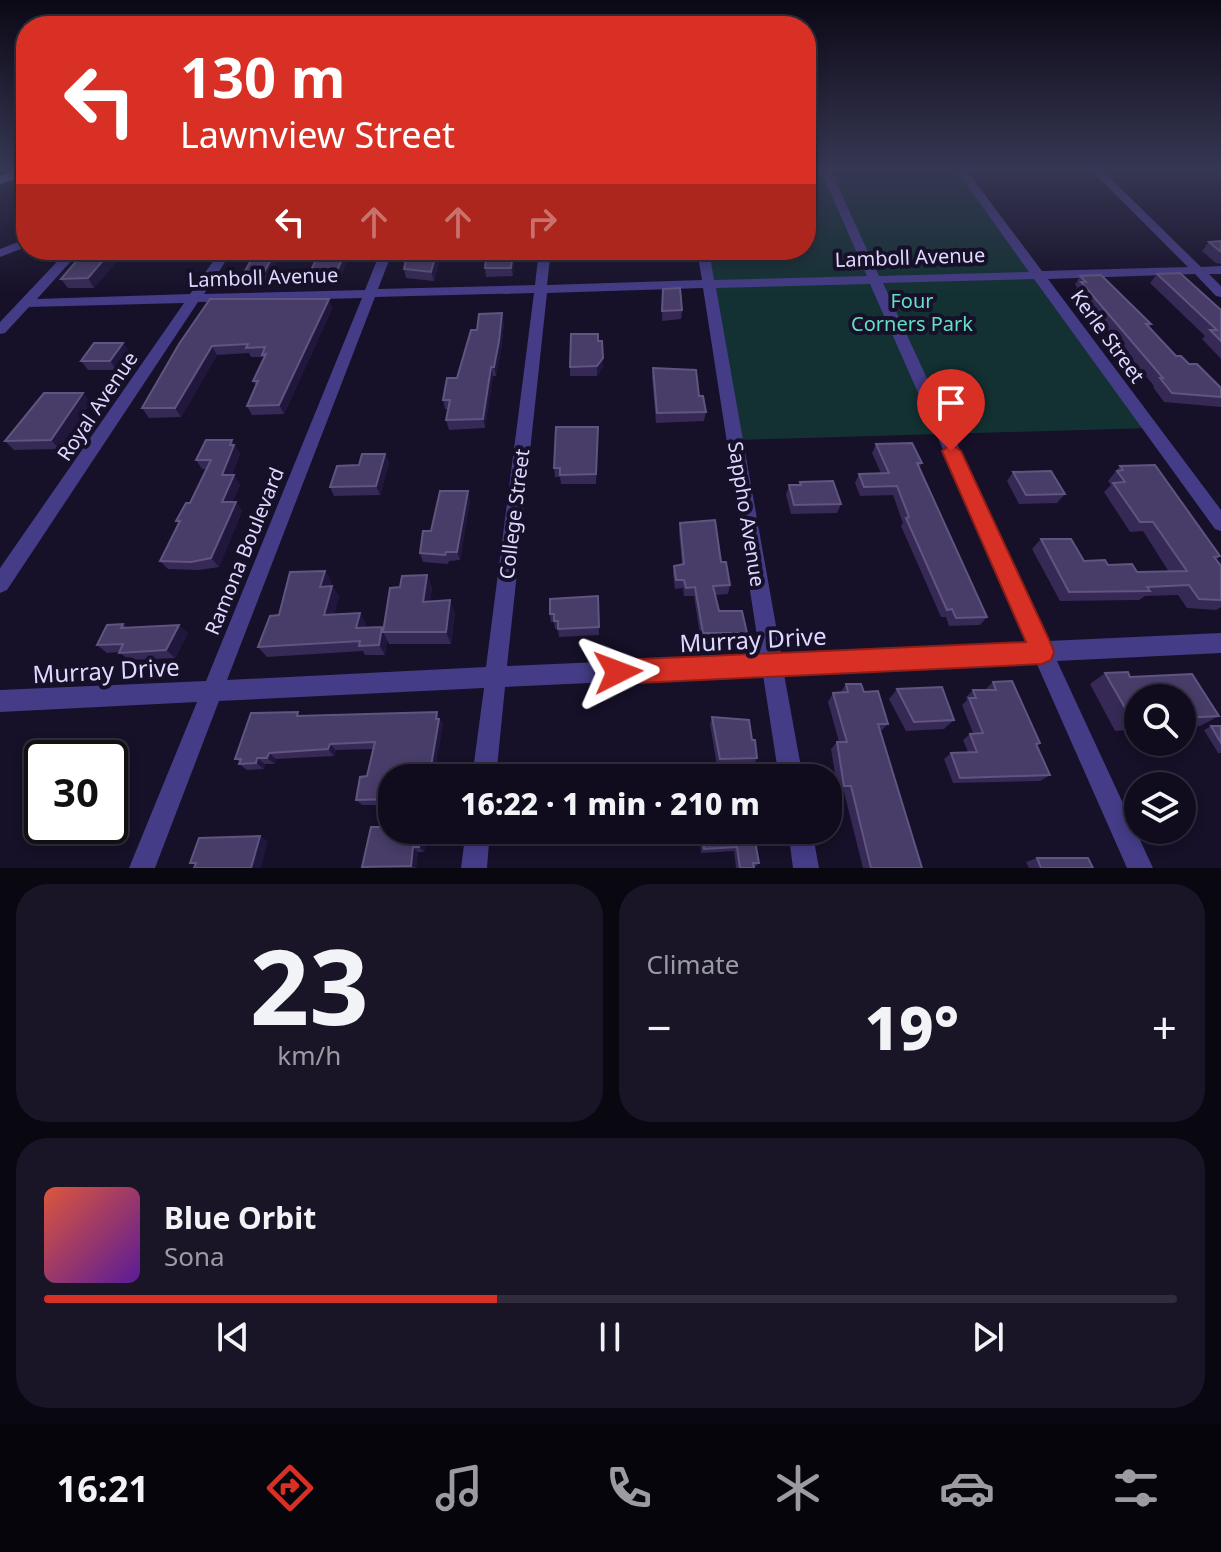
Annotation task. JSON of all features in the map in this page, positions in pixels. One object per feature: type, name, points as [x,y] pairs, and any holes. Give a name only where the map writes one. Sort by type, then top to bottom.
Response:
[{"type":"street","points":[[844,212],[1140,868]]},
{"type":"street","name":"Kerle Street","points":[[991,212],[1221,524]]},
{"type":"street","points":[[1138,212],[1221,293]]},
{"type":"street","points":[[0,330],[66,260]]},
{"type":"street","name":"Royal Avenue","points":[[0,584],[220,260]]},
{"type":"street","name":"Ramona Boulevard","points":[[142,868],[383,260]]},
{"type":"street","name":"College Street","points":[[486,764],[544,260]]},
{"type":"street","name":"Sappho Avenue","points":[[705,260],[789,764]]},
{"type":"street","name":"Lamboll Avenue","points":[[25,303],[1221,270]]},
{"type":"street","name":"Murray Drive","points":[[0,701],[1221,643]]},
{"type":"street","points":[[474,868],[477,844]]},
{"type":"street","points":[[802,844],[806,868]]},
{"type":"green space","name":"Four Corners Park","points":[[816,212],[992,212],[1151,428],[735,440],[705,260],[816,260]]},
{"type":"building","points":[[1221,241],[1221,252],[1209,242]]},
{"type":"building","points":[[77,260],[103,260],[88,278],[61,279]]},
{"type":"building","points":[[251,260],[271,260],[264,272],[244,273]]},
{"type":"building","points":[[316,260],[342,260],[337,271],[309,274]]},
{"type":"building","points":[[406,260],[434,260],[431,272],[404,269]]},
{"type":"building","points":[[486,260],[512,260],[511,268],[485,268]]},
{"type":"building","points":[[1180,273],[1221,310],[1221,341],[1210,330],[1217,330],[1157,274]]},
{"type":"building","points":[[1101,275],[1151,324],[1146,324],[1176,356],[1181,356],[1189,364],[1197,364],[1221,388],[1221,397],[1172,393],[1160,378],[1163,378],[1081,282],[1086,282],[1080,276]]},
{"type":"building","points":[[680,288],[682,310],[662,311],[663,289]]},
{"type":"building","points":[[210,299],[329,299],[279,405],[247,406],[258,381],[253,381],[266,354],[262,355],[265,347],[246,348],[248,344],[212,346],[175,408],[142,408],[179,344]]},
{"type":"building","points":[[502,313],[483,419],[446,420],[450,400],[443,400],[447,378],[457,378],[471,330],[477,330],[479,314]]},
{"type":"building","points":[[571,334],[598,334],[598,341],[602,341],[603,358],[597,366],[570,367]]},
{"type":"building","points":[[94,343],[123,343],[110,361],[81,361]]},
{"type":"building","points":[[653,368],[696,370],[699,396],[703,396],[706,412],[657,413]]},
{"type":"building","points":[[44,393],[83,393],[51,440],[5,441]]},
{"type":"building","points":[[556,427],[598,427],[596,474],[560,475],[560,468],[554,468]]},
{"type":"building","points":[[206,440],[232,440],[230,445],[234,445],[222,475],[234,475],[222,502],[236,502],[211,558],[191,562],[160,561],[180,521],[176,521],[186,503],[190,503],[211,460],[196,460]]},
{"type":"building","points":[[912,443],[922,463],[917,463],[987,617],[956,618],[952,609],[947,610],[906,518],[909,517],[897,486],[864,487],[859,474],[889,473],[876,444]]},
{"type":"building","points":[[362,454],[385,454],[376,486],[330,487],[337,466],[359,465]]},
{"type":"building","points":[[1155,465],[1220,556],[1214,557],[1221,566],[1221,600],[1199,599],[1189,585],[1147,587],[1150,591],[1069,592],[1041,539],[1071,539],[1084,561],[1105,560],[1108,565],[1132,564],[1137,572],[1187,571],[1153,522],[1140,522],[1113,483],[1125,482],[1117,471],[1123,470],[1120,466]]},
{"type":"building","points":[[1051,471],[1065,494],[1026,495],[1013,472]]},
{"type":"building","points":[[833,481],[841,504],[794,505],[789,485]]},
{"type":"building","points":[[440,491],[468,491],[457,552],[446,552],[445,555],[420,553],[423,531],[431,531]]},
{"type":"building","points":[[715,520],[721,562],[726,562],[730,585],[713,586],[719,611],[742,611],[747,633],[703,633],[695,587],[686,588],[684,580],[676,580],[674,566],[684,564],[680,523]]},
{"type":"building","points":[[325,571],[320,587],[332,586],[324,615],[360,613],[356,628],[382,627],[379,645],[359,646],[360,641],[258,647],[270,616],[279,615],[290,572]]},
{"type":"building","points":[[427,575],[423,602],[450,600],[446,632],[383,632],[390,588],[400,587],[402,576]]},
{"type":"building","points":[[598,596],[599,627],[558,629],[558,621],[554,621],[554,614],[550,614],[550,599]]},
{"type":"building","points":[[123,624],[121,628],[179,625],[166,650],[119,653],[123,644],[97,645],[107,625]]},
{"type":"building","points":[[1128,672],[1130,677],[1192,674],[1219,716],[1196,717],[1196,684],[1124,684],[1124,706],[1105,673]]},
{"type":"building","points":[[1012,681],[1040,743],[1036,744],[1050,775],[960,778],[951,753],[977,752],[970,734],[983,733],[969,698],[976,698],[973,690],[996,690],[993,682]]},
{"type":"building","points":[[846,684],[861,684],[864,692],[878,691],[888,724],[878,724],[922,868],[871,868],[851,786],[844,786],[837,742],[847,742],[833,693],[848,692]]},
{"type":"building","points":[[942,687],[954,720],[914,722],[897,689]]},
{"type":"building","points":[[298,712],[297,716],[437,712],[436,719],[439,719],[431,764],[378,764],[378,799],[356,800],[360,777],[367,776],[375,742],[330,744],[328,749],[269,753],[267,758],[257,758],[256,763],[239,764],[241,759],[235,759],[251,713]]},
{"type":"building","points":[[712,717],[749,720],[757,758],[720,759]]},
{"type":"building","points":[[1211,726],[1221,726],[1221,743]]},
{"type":"building","points":[[371,827],[378,827],[378,844],[420,844],[419,847],[413,847],[411,866],[362,867]]},
{"type":"building","points":[[260,836],[251,868],[194,868],[196,863],[190,863],[199,838]]},
{"type":"building","points":[[703,844],[756,844],[759,863],[753,863],[754,868],[740,868],[737,847],[704,849]]},
{"type":"building","points":[[1037,858],[1088,858],[1093,868],[1041,868]]},
{"type":"route","points":[[618,672],[1042,652],[951,451]]}]
